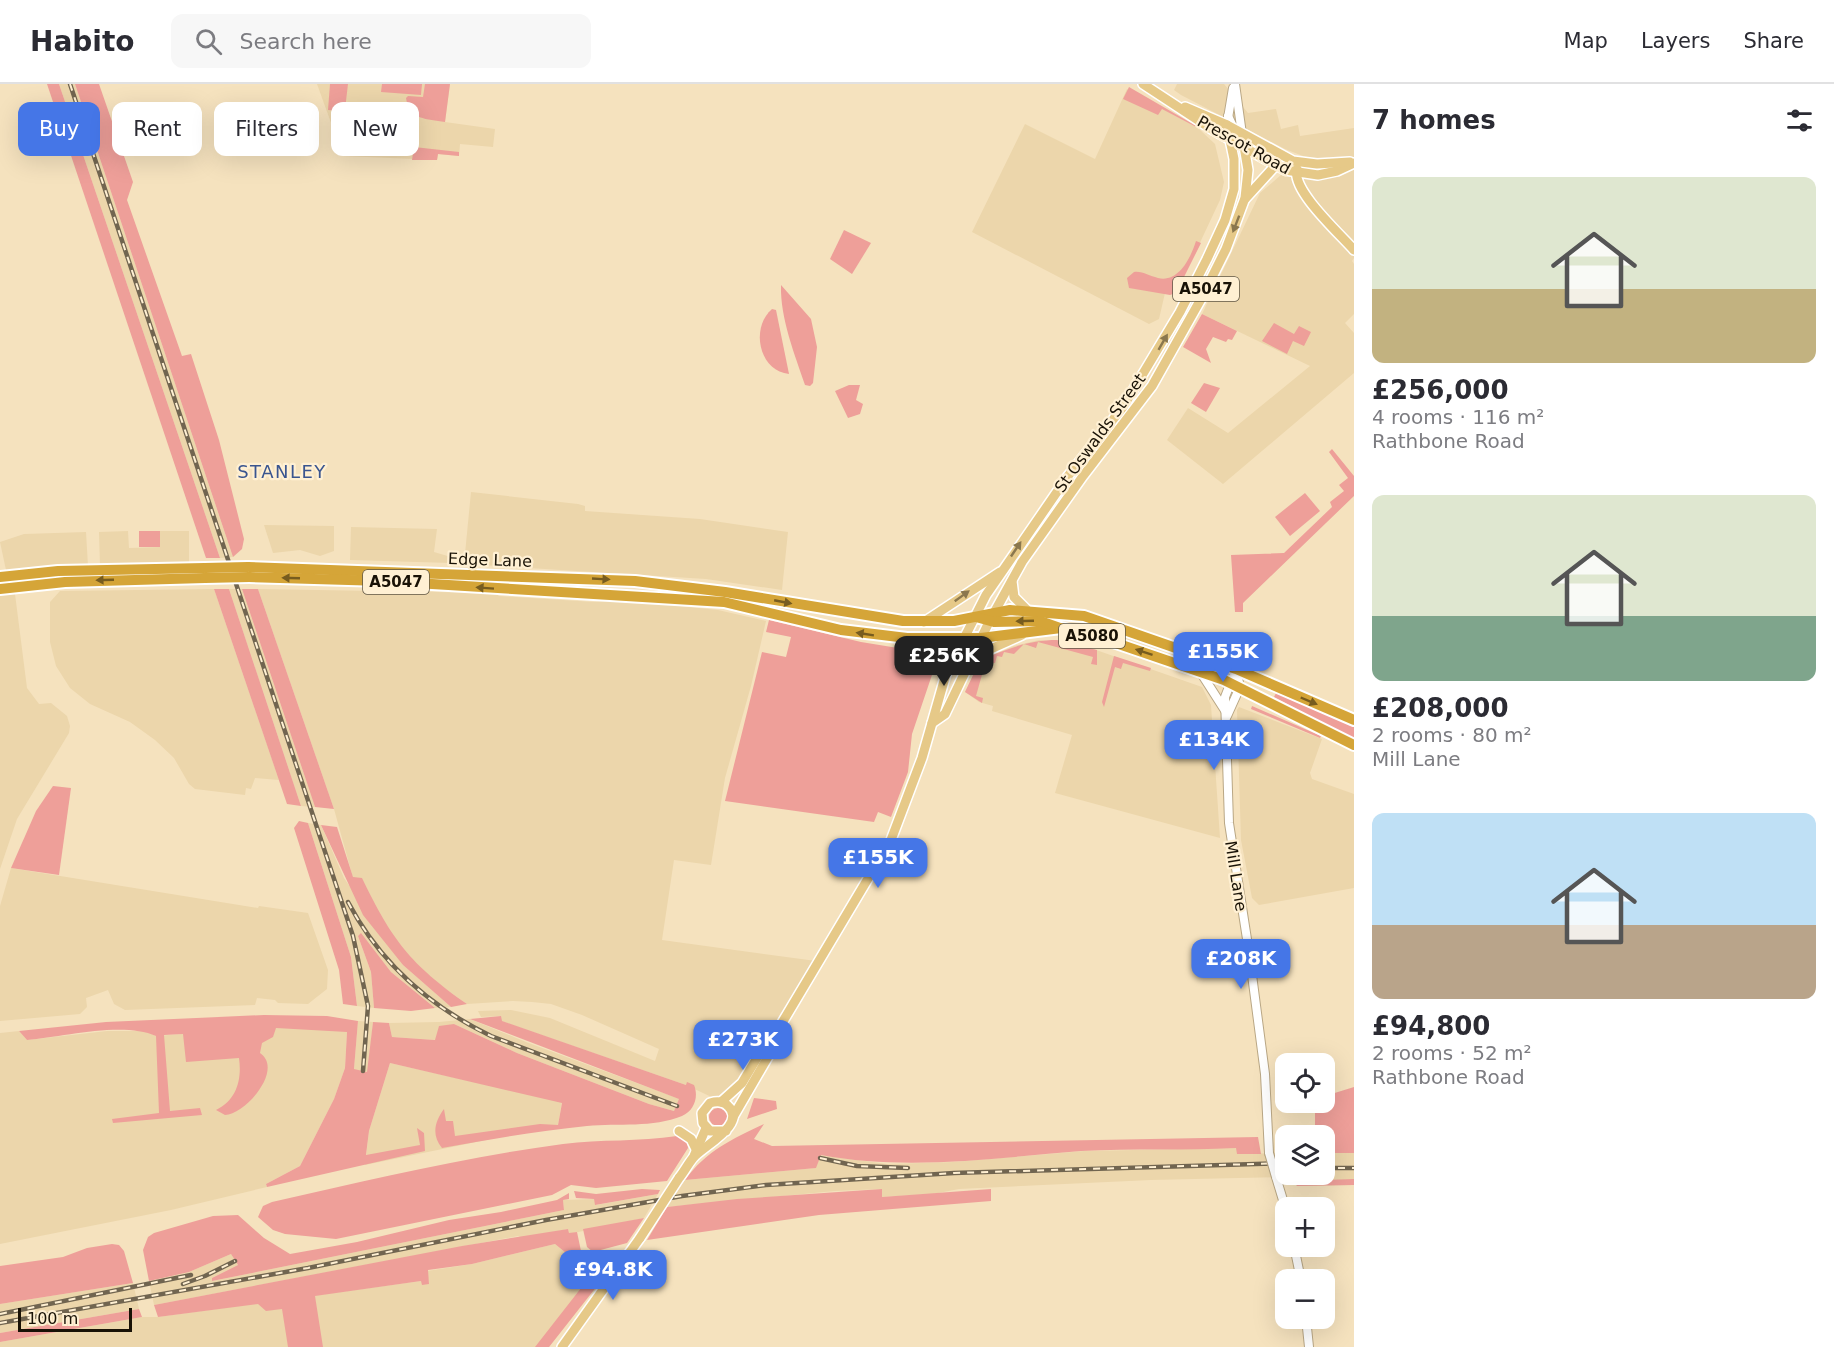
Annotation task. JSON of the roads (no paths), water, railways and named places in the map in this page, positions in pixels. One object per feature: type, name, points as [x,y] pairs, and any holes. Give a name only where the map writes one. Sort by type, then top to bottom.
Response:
[{"type":"highway","name":"Edge Lane","points":[[0,577],[58,571],[543,577],[635,581],[824,610],[924,622],[976,617]]},
{"type":"highway","name":"Edge Lane","points":[[248,572],[724,602],[841,630],[926,639],[965,639]]},
{"type":"highway","name":"Edge Lane","points":[[0,589],[64,582],[205,573]]},
{"type":"highway","points":[[543,577],[544,591]]},
{"type":"highway","points":[[690,588],[724,595],[724,602]]},
{"type":"highway","name":"A5080","points":[[976,617],[991,617],[1026,610],[1084,616],[1236,669],[1354,720]]},
{"type":"highway","points":[[991,617],[1040,621],[1061,628]]},
{"type":"highway","name":"A5080","points":[[965,639],[1061,628],[1110,641],[1199,670],[1235,685],[1354,745]]},
{"type":"main road","name":"Prescot Road","points":[[1143,84],[1229,139],[1237,132]]},
{"type":"main road","name":"Prescot Road","points":[[1172,101],[1304,163],[1354,162]]},
{"type":"main road","name":"Prescot Road","points":[[1237,132],[1276,165],[1296,173],[1308,175],[1331,173],[1354,162]]},
{"type":"main road","name":"A5047","points":[[1229,139],[1237,132]]},
{"type":"main road","name":"St Oswalds Street","points":[[991,617],[1038,540],[1162,371],[1226,249],[1245,199],[1248,170],[1237,132]]},
{"type":"main road","name":"St Oswalds Street","points":[[976,617],[1000,572],[1028,532],[1123,407],[1186,302],[1231,204],[1235,178],[1229,139]]},
{"type":"main road","points":[[1304,163],[1296,173],[1300,188],[1354,249]]},
{"type":"main road","points":[[1304,163],[1308,175],[1307,187],[1313,204]]},
{"type":"main road","points":[[1245,199],[1276,165]]},
{"type":"main road","points":[[1028,532],[1038,540]]},
{"type":"main road","points":[[924,622],[1000,572]]},
{"type":"main road","points":[[1013,579],[1014,597],[1026,610]]},
{"type":"main road","name":"A5047","points":[[965,639],[976,617]]},
{"type":"main road","name":"A5047","points":[[981,638],[991,617]]},
{"type":"main road","points":[[973,657],[1029,632]]},
{"type":"main road","points":[[932,723],[945,714],[981,638]]},
{"type":"main road","points":[[926,639],[939,652],[946,674]]},
{"type":"main road","points":[[721,1102],[742,1083],[769,1038],[776,1033],[891,840],[908,801],[946,674],[965,639]]},
{"type":"main road","points":[[694,1153],[726,1131],[776,1043],[776,1033]]},
{"type":"main road","points":[[726,1131],[716,1133],[706,1128],[702,1118],[704,1109],[710,1103],[721,1102],[730,1107],[733,1118]]},
{"type":"main road","points":[[562,1347],[640,1238],[694,1153],[706,1128]]},
{"type":"main road","points":[[679,1131],[692,1139],[694,1153]]},
{"type":"street","points":[[1234,84],[1237,132]]},
{"type":"street","points":[[1234,84],[1237,132]]},
{"type":"street","points":[[1235,685],[1236,669]]},
{"type":"street","points":[[1199,670],[1226,715]]},
{"type":"street","name":"Mill Lane","points":[[1235,685],[1226,715],[1230,838],[1250,952],[1264,1074],[1269,1153],[1282,1197]]},
{"type":"street","points":[[1307,1329],[1309,1347]]},
{"type":"railway","points":[[70,84],[353,936],[368,1006],[363,1071]]},
{"type":"railway","points":[[348,902],[375,944],[391,963],[408,981],[447,1011],[491,1036],[677,1106]]},
{"type":"railway","points":[[820,1158],[857,1166],[908,1168]]},
{"type":"railway","points":[[0,1323],[308,1268],[546,1220],[682,1196],[766,1185],[954,1173],[1275,1163]]},
{"type":"railway","points":[[1335,1168],[1354,1168]]},
{"type":"railway","points":[[183,1284],[235,1261]]},
{"type":"railway","points":[[0,1314],[191,1275]]},
{"type":"district","name":"STANLEY","points":[[282,471]]}]
